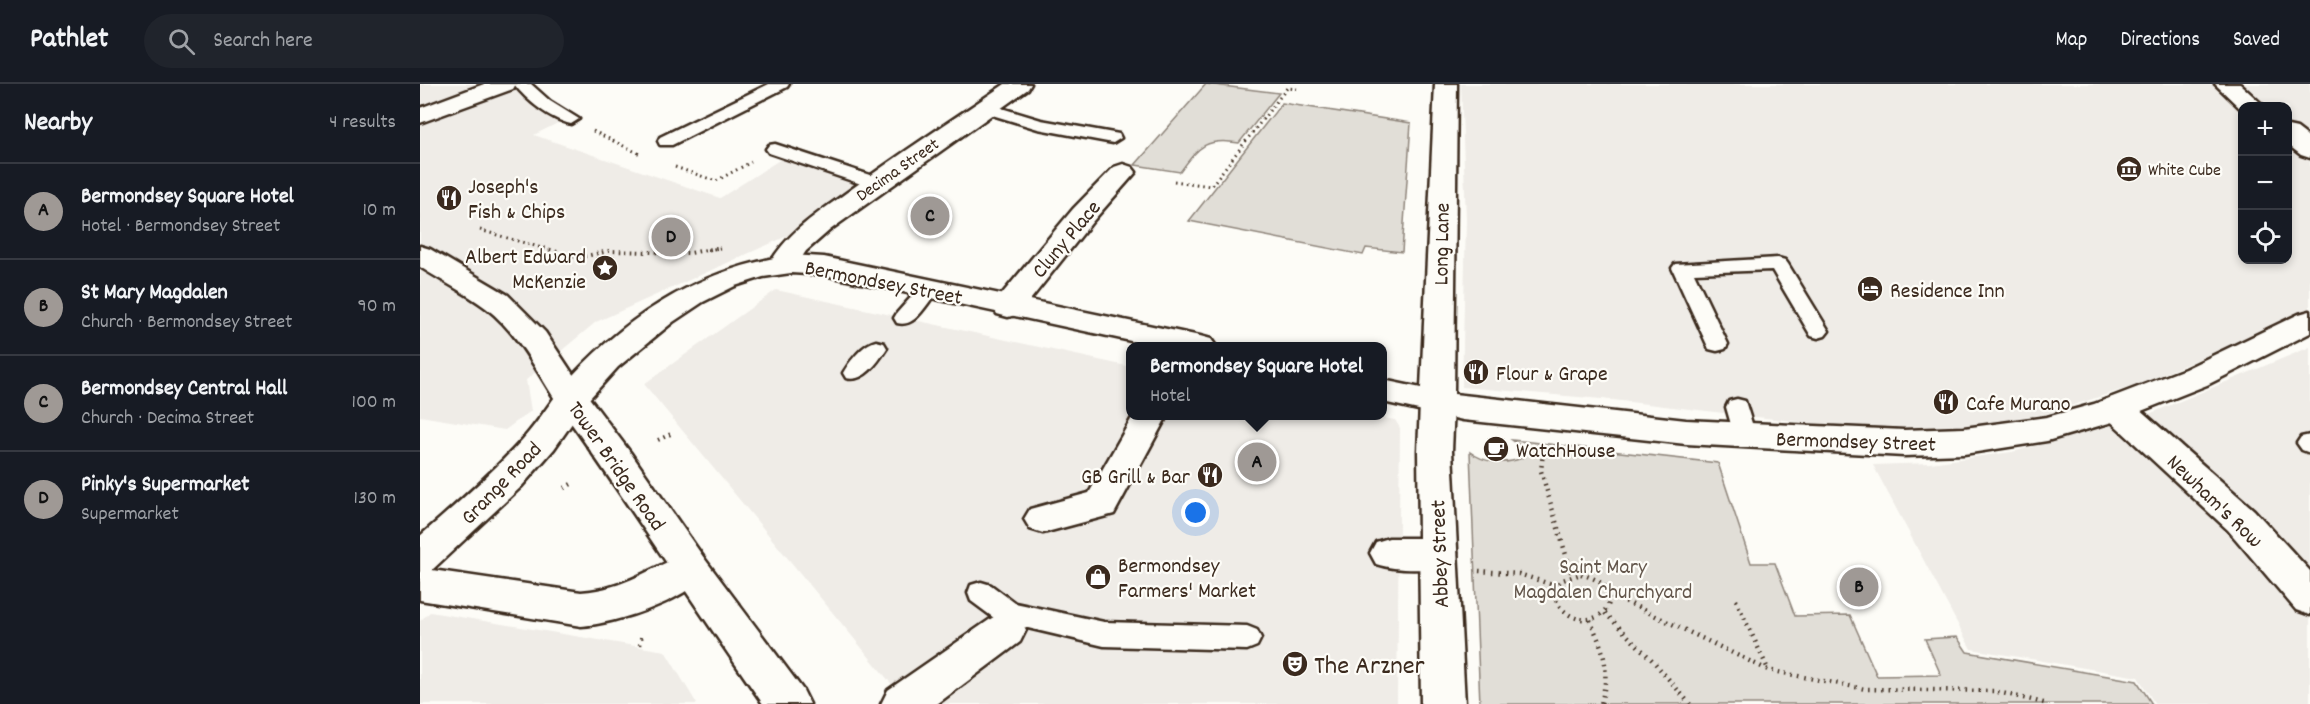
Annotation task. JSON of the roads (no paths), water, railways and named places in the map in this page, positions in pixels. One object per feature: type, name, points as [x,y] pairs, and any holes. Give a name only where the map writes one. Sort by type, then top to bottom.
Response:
[{"type":"main road","points":[[420,116],[505,84]]},
{"type":"main road","name":"Decima Street","points":[[784,263],[797,243],[876,183],[1020,84]]},
{"type":"main road","name":"Long Lane","points":[[1437,404],[1446,84]]},
{"type":"main road","points":[[2226,84],[2247,102]]},
{"type":"main road","points":[[2292,136],[2310,150]]},
{"type":"main road","name":"Cluny Place","points":[[1008,307],[1083,215],[1123,172]]},
{"type":"main road","name":"Tower Bridge Road","points":[[420,255],[497,302],[534,339],[572,399],[618,461],[690,569],[788,704]]},
{"type":"main road","name":"Bermondsey Street","points":[[572,399],[598,368],[640,333],[679,305],[708,287],[740,273],[784,263],[824,266],[1173,342]]},
{"type":"main road","name":"Bermondsey Street","points":[[1387,392],[1437,404],[1686,432],[1740,421],[1904,443],[1964,441],[2047,429],[2117,408],[2196,377],[2310,321]]},
{"type":"main road","name":"Grange Road","points":[[420,558],[485,499],[534,449],[572,399]]},
{"type":"main road","name":"Abbey Street","points":[[1437,404],[1435,451],[1443,704]]},
{"type":"main road","name":"Newham's Row","points":[[2117,408],[2241,520],[2310,598]]},
{"type":"main road","points":[[1043,519],[1101,504],[1148,420]]},
{"type":"main road","points":[[1389,553],[1438,553]]},
{"type":"main road","points":[[420,584],[581,609],[599,609],[642,595],[690,569]]},
{"type":"main road","points":[[903,704],[1006,630]]},
{"type":"lane","points":[[522,84],[544,104],[571,120]]},
{"type":"lane","points":[[666,141],[781,84]]},
{"type":"lane","points":[[985,108],[1038,124],[1113,138]]},
{"type":"lane","points":[[775,149],[876,183]]},
{"type":"lane","points":[[1718,344],[1682,268],[1779,264],[1818,331]]},
{"type":"lane","points":[[904,318],[929,289]]},
{"type":"lane","points":[[854,373],[876,348]]},
{"type":"lane","points":[[981,593],[1008,613],[1058,622],[1104,634],[1247,638]]},
{"type":"place","name":"White Cube","points":[[2129,169]]},
{"type":"place","name":"Joseph's Fish & Chips","points":[[449,198]]},
{"type":"place","name":"Bermondsey Central Hall","points":[[930,216]]},
{"type":"place","name":"Pinky's Supermarket","points":[[671,237]]},
{"type":"place","name":"Albert Edward McKenzie","points":[[605,268]]},
{"type":"place","name":"Residence Inn","points":[[1870,289]]},
{"type":"place","name":"Flour & Grape","points":[[1476,372]]},
{"type":"place","name":"Cafe Murano","points":[[1946,402]]},
{"type":"place","name":"WatchHouse","points":[[1496,449]]},
{"type":"place","name":"Bermondsey Square Hotel","points":[[1257,462]]},
{"type":"place","name":"GB Grill & Bar","points":[[1210,475]]},
{"type":"place","name":"Bermondsey Farmers' Market","points":[[1098,577]]},
{"type":"place","name":"St Mary Magdalen","points":[[1859,587]]},
{"type":"place","name":"The Arzner","points":[[1295,664]]},
{"type":"park label","name":"Saint Mary Magdalen Churchyard","points":[[1603,578]]}]
